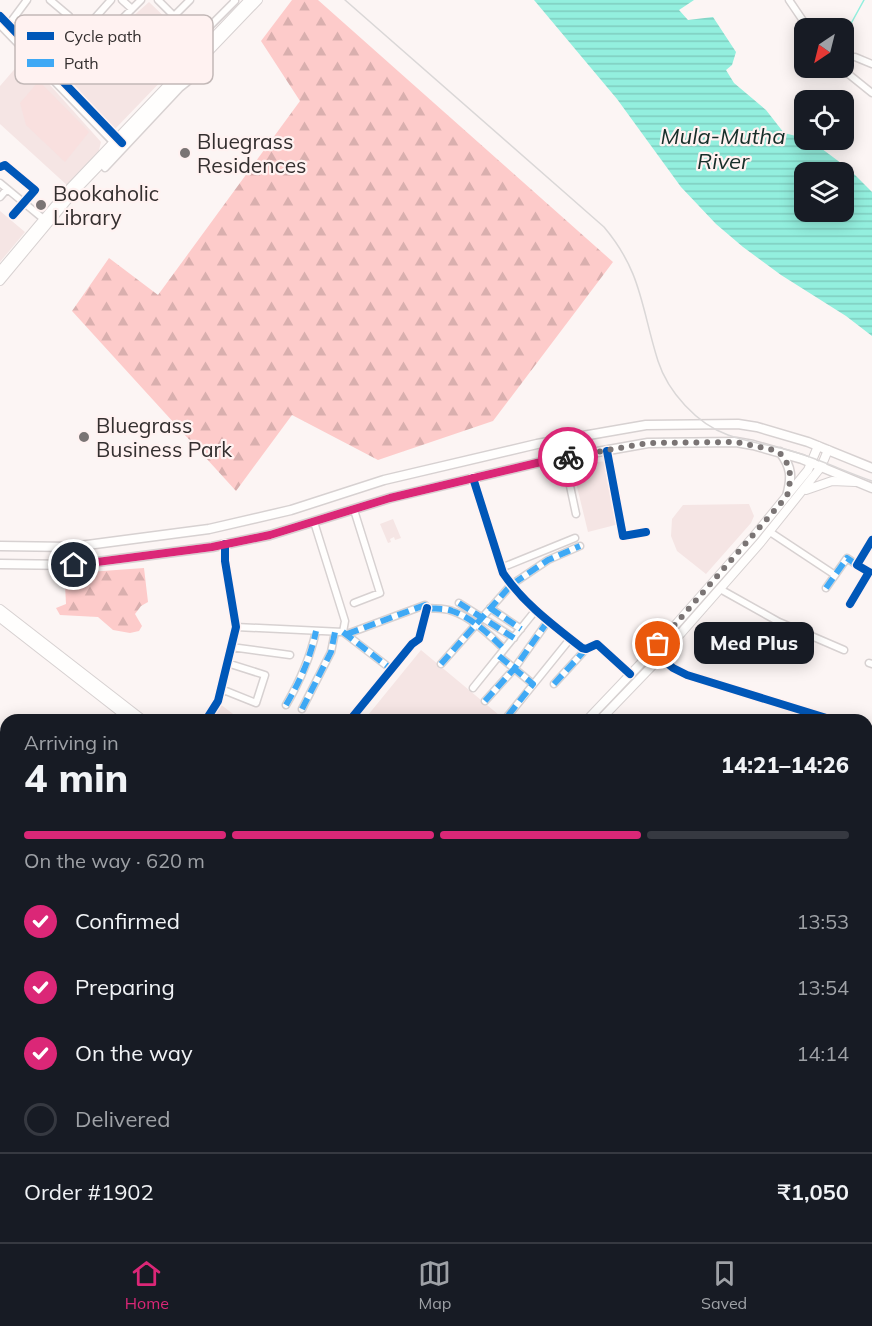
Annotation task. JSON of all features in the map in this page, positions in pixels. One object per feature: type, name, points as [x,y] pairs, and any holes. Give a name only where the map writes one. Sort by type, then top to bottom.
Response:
[{"type":"highway","points":[[0,546],[72,547],[209,529],[266,517],[384,480],[530,446],[646,425],[738,424],[780,433],[872,468]]},
{"type":"highway","points":[[0,564],[74,565],[225,544],[270,535],[390,498],[473,478],[648,443],[736,442],[778,451],[872,488]]},
{"type":"highway","points":[[778,451],[791,471],[787,496]]},
{"type":"main road","points":[[213,42],[249,0]]},
{"type":"main road","points":[[213,43],[258,0]]},
{"type":"main road","points":[[0,271],[173,84]]},
{"type":"main road","points":[[117,142],[132,135],[176,84]]},
{"type":"main road","points":[[0,281],[46,221]]},
{"type":"main road","points":[[597,714],[787,496],[808,470],[818,446]]},
{"type":"main road","points":[[606,714],[660,657],[770,532],[821,467],[828,450]]},
{"type":"main road","points":[[803,492],[811,487],[832,482],[860,483]]},
{"type":"main road","points":[[0,609],[135,714]]},
{"type":"main road","points":[[0,618],[123,714]]},
{"type":"main road","points":[[597,714],[628,685],[637,681]]},
{"type":"street","points":[[0,16],[5,26],[27,0]]},
{"type":"street","points":[[50,0],[68,15]]},
{"type":"street","points":[[98,15],[111,0]]},
{"type":"street","points":[[122,0],[132,9]]},
{"type":"street","points":[[126,15],[141,0]]},
{"type":"street","points":[[158,0],[173,15]]},
{"type":"street","points":[[175,15],[190,0]]},
{"type":"street","points":[[213,23],[234,0]]},
{"type":"street","points":[[789,0],[801,18]]},
{"type":"street","points":[[855,57],[872,64]]},
{"type":"street","points":[[853,78],[872,93]]},
{"type":"street","points":[[61,84],[117,142]]},
{"type":"street","points":[[105,168],[132,135],[185,84]]},
{"type":"street","points":[[0,166],[5,165],[34,188],[35,193],[13,215]]},
{"type":"street","points":[[0,183],[46,221]]},
{"type":"street","points":[[0,197],[7,189]]},
{"type":"street","points":[[607,451],[623,536],[646,532]]},
{"type":"street","points":[[564,458],[576,514]]},
{"type":"street","points":[[473,478],[501,568],[511,585],[535,611],[586,649]]},
{"type":"street","points":[[354,510],[380,593],[354,603]]},
{"type":"street","points":[[314,522],[345,621],[345,633]]},
{"type":"street","points":[[770,532],[835,575]]},
{"type":"street","points":[[501,568],[575,538]]},
{"type":"street","points":[[857,565],[872,540]]},
{"type":"street","points":[[210,714],[218,701],[236,627],[225,561],[225,544]]},
{"type":"street","points":[[441,664],[511,585],[548,560],[580,546]]},
{"type":"street","points":[[826,588],[847,558],[869,572],[850,604]]},
{"type":"street","points":[[720,589],[779,622],[844,650]]},
{"type":"street","points":[[459,603],[514,638]]},
{"type":"street","points":[[236,627],[345,633],[425,605],[427,608],[454,612],[476,626],[504,649]]},
{"type":"street","points":[[355,714],[412,644],[419,639],[427,608]]},
{"type":"street","points":[[490,608],[521,629]]},
{"type":"street","points":[[473,688],[535,611]]},
{"type":"street","points":[[485,701],[514,669],[548,621]]},
{"type":"street","points":[[286,705],[303,674],[311,654],[316,631]]},
{"type":"street","points":[[302,709],[330,652],[335,632]]},
{"type":"street","points":[[345,633],[391,669]]},
{"type":"street","points":[[509,714],[570,639]]},
{"type":"street","points":[[554,684],[586,649],[597,645],[630,674]]},
{"type":"street","points":[[231,647],[290,655]]},
{"type":"street","points":[[499,656],[533,684]]},
{"type":"street","points":[[660,657],[673,668],[687,675],[813,714]]},
{"type":"street","points":[[221,688],[256,703],[265,675],[227,663]]},
{"type":"shaded area","points":[[149,2],[163,15],[134,15]]},
{"type":"shaded area","points":[[15,69],[15,84],[49,84],[101,142],[98,154],[69,187],[0,124],[0,86]]},
{"type":"shaded area","points":[[36,84],[42,84],[89,132],[65,162],[26,125],[20,103]]},
{"type":"shaded area","points":[[73,84],[158,84],[115,129]]},
{"type":"shaded area","points":[[0,211],[25,232],[0,262]]},
{"type":"shaded area","points":[[605,461],[619,524],[588,532],[572,466]]},
{"type":"shaded area","points":[[749,504],[754,516],[751,523],[706,574],[677,551],[671,536],[672,519],[683,505]]},
{"type":"shaded area","points":[[393,519],[401,538],[395,540],[394,537],[388,543],[380,524]]},
{"type":"shaded area","points":[[421,650],[498,714],[369,714]]},
{"type":"shaded area","points":[[215,703],[233,714],[210,714]]},
{"type":"green space","points":[[292,0],[318,0],[613,262],[493,421],[378,460],[292,415],[236,491],[72,311],[109,258],[158,295],[300,101],[261,41]]},
{"type":"green space","points":[[144,568],[148,602],[141,606],[135,614],[142,626],[139,631],[130,633],[113,630],[98,617],[60,615],[56,608],[66,604],[65,585],[60,583],[61,574]]},
{"type":"water","name":"Mula-Mutha River","points":[[534,0],[694,0],[679,10],[688,20],[713,17],[736,52],[732,65],[726,70],[734,83],[766,110],[784,133],[794,136],[794,150],[823,150],[840,162],[794,162],[794,222],[854,222],[854,174],[872,192],[872,336],[743,247],[716,224],[681,187],[617,99]]},
{"type":"waterway","points":[[854,18],[864,0]]},
{"type":"railway","points":[[345,0],[604,227],[626,259],[639,291],[658,361],[669,384],[685,406],[705,423],[728,435],[795,452],[872,481]]},
{"type":"marked path","points":[[441,664],[511,585],[548,560],[580,546]]},
{"type":"marked path","points":[[826,588],[847,558],[857,565]]},
{"type":"marked path","points":[[459,603],[514,638]]},
{"type":"marked path","points":[[347,634],[425,605],[427,608],[449,610],[459,614],[486,632],[504,649]]},
{"type":"marked path","points":[[490,608],[521,629]]},
{"type":"marked path","points":[[485,701],[514,669],[548,621]]},
{"type":"marked path","points":[[286,705],[304,670],[316,631]]},
{"type":"marked path","points":[[302,709],[331,652],[335,632]]},
{"type":"marked path","points":[[343,632],[391,669]]},
{"type":"marked path","points":[[554,684],[586,649]]},
{"type":"marked path","points":[[499,656],[533,684],[509,714]]},
{"type":"cycle path","points":[[0,16],[15,32]]},
{"type":"cycle path","points":[[65,84],[122,143]]},
{"type":"cycle path","points":[[0,167],[5,165],[35,190],[13,215]]},
{"type":"cycle path","points":[[607,451],[623,536],[646,532]]},
{"type":"cycle path","points":[[473,478],[503,573],[511,584],[540,614],[582,648],[586,649],[597,644],[630,674]]},
{"type":"cycle path","points":[[850,604],[869,572],[857,565],[872,540]]},
{"type":"cycle path","points":[[210,714],[218,701],[236,627],[225,561],[225,544]]},
{"type":"cycle path","points":[[355,714],[412,644],[419,639],[427,608]]},
{"type":"cycle path","points":[[660,657],[673,668],[687,675],[814,714]]},
{"type":"way so far","points":[[568,457],[648,443],[736,442],[778,451],[789,466],[791,477],[787,496],[658,644]]},
{"type":"place","name":"Bluegrass Residences","points":[[185,153]]},
{"type":"place","name":"Bookaholic Library","points":[[41,205]]},
{"type":"place","name":"Bluegrass Business Park","points":[[84,437]]},
{"type":"place","name":"Med Plus","points":[[658,644]]},
{"type":"route","points":[[74,565],[212,547],[270,535],[390,498],[568,457]]}]
